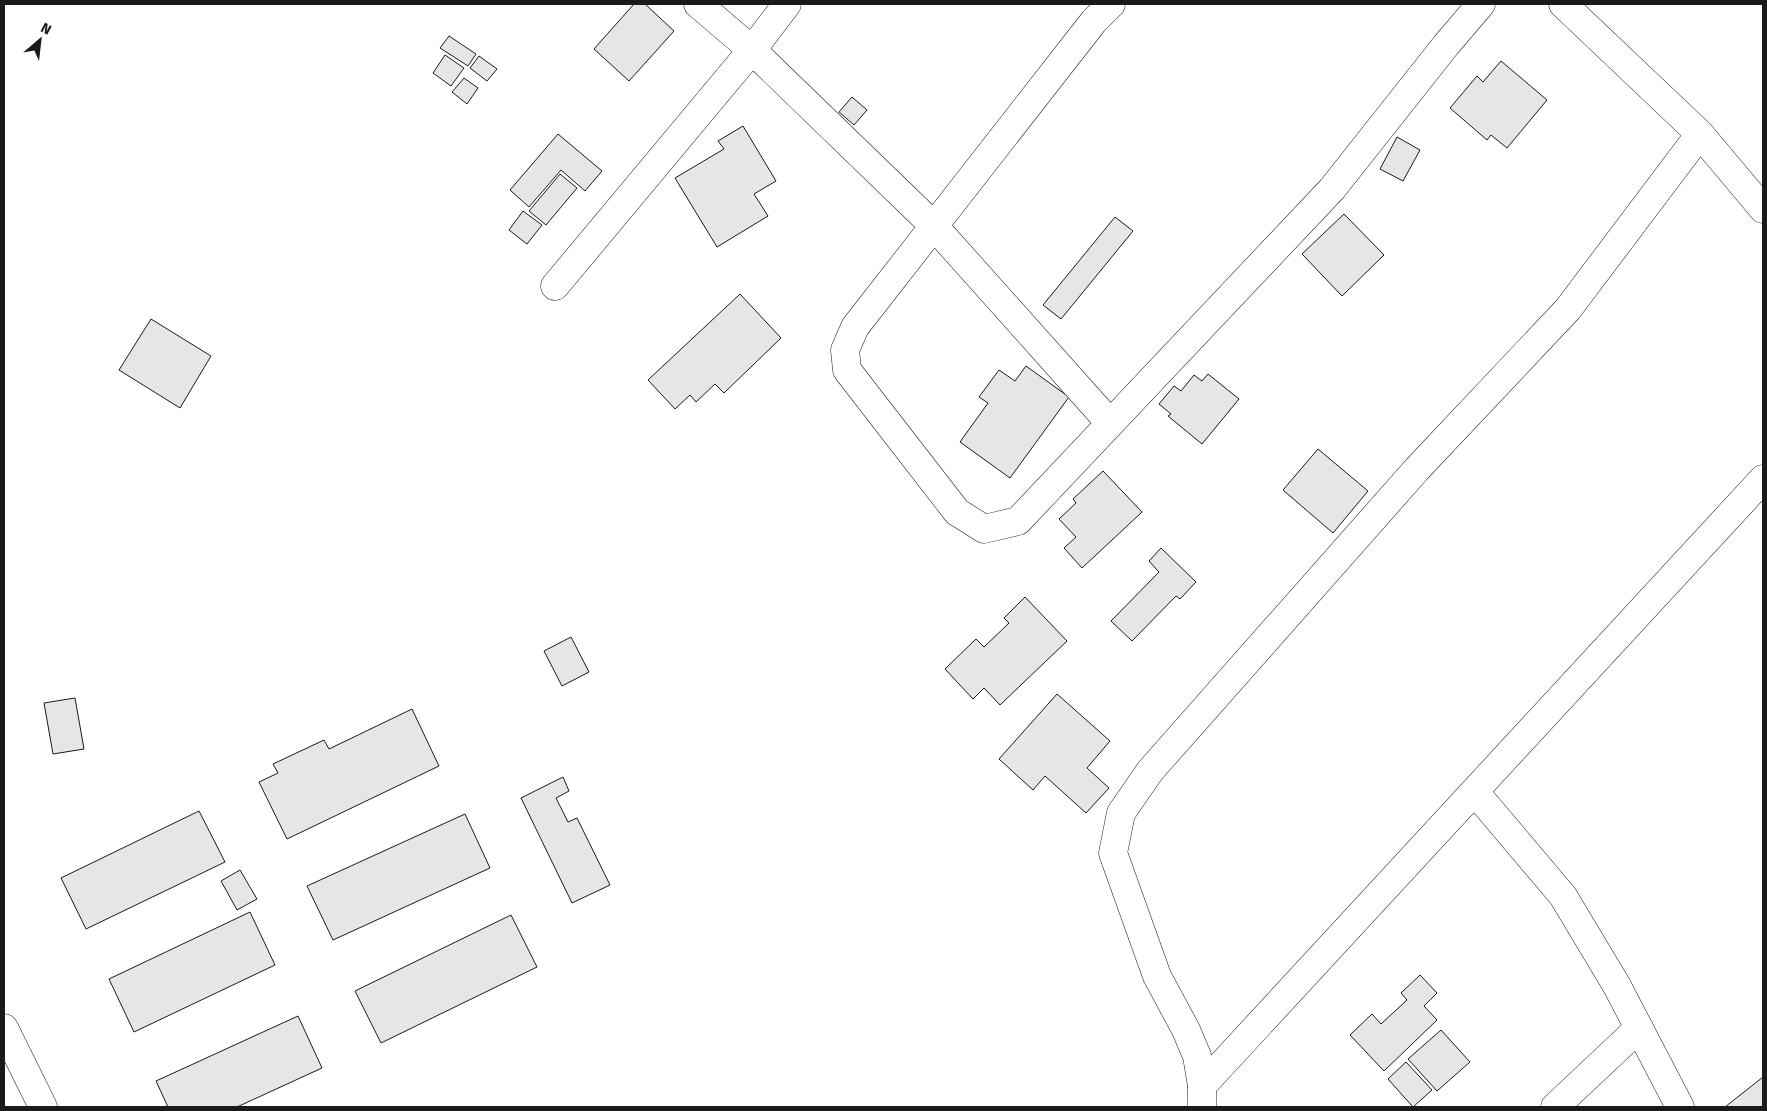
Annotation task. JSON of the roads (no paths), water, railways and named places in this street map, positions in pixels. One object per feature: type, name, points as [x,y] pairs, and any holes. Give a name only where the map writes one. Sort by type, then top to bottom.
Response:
[{"type":"street","points":[[698,4],[752,50],[934,226],[1110,424]]},
{"type":"street","points":[[555,286],[752,50],[787,4]]},
{"type":"street","points":[[1111,4],[1094,21],[855,327],[845,350],[847,370],[957,512],[984,530],[1018,521],[1110,424],[1332,189],[1446,45],[1481,4]]},
{"type":"street","points":[[1563,4],[1700,134],[1763,209]]},
{"type":"street","points":[[1202,1096],[1197,1056],[1186,1030],[1157,976],[1113,853],[1121,813],[1150,771],[1417,469],[1568,308],[1700,134]]},
{"type":"street","points":[[1202,1096],[1475,792],[1763,479]]},
{"type":"street","points":[[1475,792],[1563,896],[1617,986],[1680,1107]]},
{"type":"street","points":[[4,1028],[43,1107]]},
{"type":"street","points":[[1555,1107],[1639,1028]]}]
